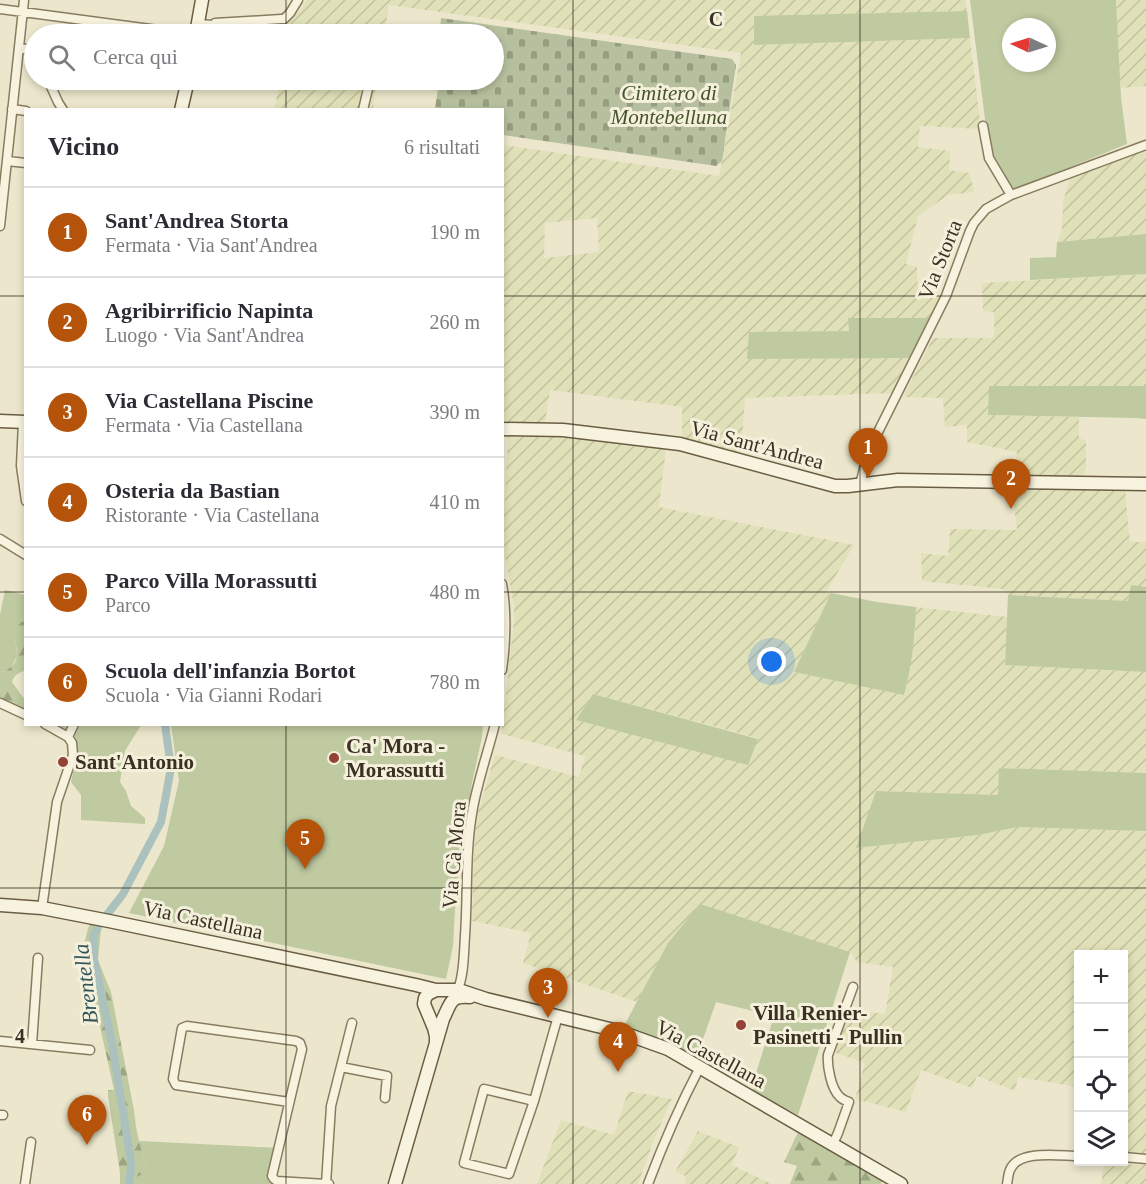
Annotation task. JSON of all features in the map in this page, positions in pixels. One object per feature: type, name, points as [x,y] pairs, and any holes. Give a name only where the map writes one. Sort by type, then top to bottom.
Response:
[{"type":"main road","points":[[198,24],[202,0]]},
{"type":"main road","points":[[181,108],[186,90]]},
{"type":"main road","points":[[0,421],[24,422]]},
{"type":"main road","name":"Via Sant'Andrea","points":[[504,431],[563,430],[680,444],[835,486],[897,480],[1146,484]]},
{"type":"main road","name":"Via Castellana","points":[[0,905],[42,908],[96,918],[438,991],[457,990],[618,1031],[668,1048],[901,1184]]},
{"type":"main road","points":[[398,981],[412,990],[431,1015],[442,1015],[448,1009]]},
{"type":"main road","points":[[395,1184],[436,1043],[441,1023],[448,1009],[448,998],[445,993],[438,991],[431,992],[424,1001],[435,1031],[436,1043]]},
{"type":"main road","name":"Via Castellana","points":[[448,1009],[453,999],[459,996],[486,999]]},
{"type":"street","points":[[0,226],[24,0]]},
{"type":"street","points":[[214,24],[282,19],[290,13],[298,0]]},
{"type":"street","points":[[0,9],[113,24]]},
{"type":"street","points":[[18,48],[24,49]]},
{"type":"street","points":[[53,90],[62,108]]},
{"type":"street","points":[[363,108],[368,90]]},
{"type":"street","points":[[12,109],[24,111]]},
{"type":"street","points":[[983,126],[989,158],[1011,195]]},
{"type":"street","name":"Via Storta","points":[[860,484],[868,452],[946,296],[974,223],[986,209],[1011,195],[1146,145]]},
{"type":"street","points":[[7,161],[24,163]]},
{"type":"street","points":[[24,422],[21,466],[24,487]]},
{"type":"street","points":[[0,538],[24,554]]},
{"type":"street","points":[[504,594],[506,604],[504,657]]},
{"type":"street","points":[[0,703],[24,714]]},
{"type":"street","points":[[42,908],[57,802],[73,755],[72,743],[68,736],[49,726]]},
{"type":"street","points":[[68,736],[73,726]]},
{"type":"street","name":"Via Cà Mora","points":[[457,990],[460,985],[464,956],[468,847],[473,808],[494,726]]},
{"type":"street","points":[[32,1044],[38,958]]},
{"type":"street","points":[[833,1144],[849,1102],[838,1095],[829,1074],[828,1055],[853,987]]},
{"type":"street","points":[[534,1101],[484,1089],[464,1162],[509,1174],[534,1101],[558,1016]]},
{"type":"street","points":[[290,1102],[176,1085],[173,1079],[182,1028],[186,1026],[298,1042],[302,1049],[290,1102],[272,1174],[273,1178],[278,1181],[327,1184],[331,1106],[352,1023]]},
{"type":"street","points":[[0,1041],[90,1050]]},
{"type":"street","points":[[341,1067],[387,1076],[385,1098]]},
{"type":"street","points":[[648,1184],[660,1151],[700,1067]]},
{"type":"street","points":[[25,1184],[31,1142]]},
{"type":"street","points":[[1007,1184],[1010,1169],[1023,1157],[1074,1156]]},
{"type":"street","points":[[1128,1157],[1146,1159]]},
{"type":"green space","points":[[307,0],[965,0],[967,11],[754,17],[754,45],[970,38],[981,129],[920,126],[918,147],[950,151],[949,170],[970,173],[974,192],[948,195],[918,216],[906,264],[917,267],[918,296],[943,296],[932,318],[849,318],[849,331],[749,332],[748,359],[911,358],[893,393],[745,398],[741,454],[682,438],[682,407],[550,390],[545,423],[504,422],[504,145],[719,176],[741,53],[389,5],[386,24],[280,24],[280,21],[289,22]],"holes":[[[597,218],[599,252],[544,258],[545,223]]]},
{"type":"green space","points":[[970,0],[1116,0],[1121,98],[1127,144],[1014,190],[993,158],[986,127]]},
{"type":"green space","points":[[1116,0],[1146,0],[1146,86],[1121,88]]},
{"type":"green space","points":[[967,11],[970,38],[754,45],[754,16]]},
{"type":"green space","name":"Cimitero di Montebelluna","points":[[441,18],[484,24],[440,24]]},
{"type":"green space","name":"Cimitero di Montebelluna","points":[[504,27],[732,59],[736,65],[722,161],[716,166],[504,135],[504,108],[435,108],[438,90],[504,90]]},
{"type":"green space","points":[[376,90],[373,108],[274,108],[278,91]]},
{"type":"green space","points":[[1146,148],[1146,234],[1057,242],[1062,230],[1063,202],[1070,177]]},
{"type":"green space","points":[[1146,234],[1146,274],[1030,280],[1030,258],[1056,257],[1057,242]]},
{"type":"green space","points":[[1146,274],[1146,386],[990,386],[988,415],[1079,417],[1079,438],[1086,441],[1086,467],[1083,477],[1013,476],[1017,452],[967,442],[967,425],[945,427],[943,398],[903,397],[933,338],[992,338],[994,312],[983,311],[982,283]]},
{"type":"green space","points":[[848,318],[932,318],[911,358],[747,359],[749,332],[849,331]]},
{"type":"green space","points":[[989,386],[1146,386],[1146,419],[988,415]]},
{"type":"green space","points":[[508,435],[554,436],[666,448],[659,507],[854,545],[826,592],[831,593],[794,672],[903,694],[907,683],[915,633],[916,607],[1007,617],[1005,665],[1146,672],[1146,773],[1000,768],[998,795],[876,791],[857,848],[978,835],[1018,827],[1146,831],[1146,1154],[1128,1153],[1128,950],[1074,950],[1074,1086],[1018,1077],[1015,1091],[977,1076],[972,1088],[921,1070],[906,1112],[855,1099],[865,1063],[834,1052],[849,1010],[885,1014],[893,967],[857,962],[850,952],[668,943],[637,1002],[523,963],[531,933],[472,921],[477,816],[495,755],[579,777],[585,756],[501,734],[502,726],[504,726],[514,606],[504,544]],"holes":[[[593,694],[758,739],[576,720]]]},
{"type":"green space","points":[[1012,489],[1125,490],[1130,542],[1146,542],[1146,587],[1131,585],[1128,601],[1008,595],[1003,589],[922,581],[921,553],[948,556],[950,529],[1017,530]]},
{"type":"green space","points":[[1131,585],[1146,587],[1146,672],[1005,665],[1008,595],[1128,601]]},
{"type":"green space","points":[[5,590],[24,595],[24,622],[23,621],[15,637],[17,656],[11,668],[0,673],[0,615]]},
{"type":"green space","points":[[831,593],[916,607],[913,651],[904,695],[794,672]]},
{"type":"green space","points":[[23,621],[24,671],[17,674],[12,682],[24,699],[24,713],[0,705],[0,673],[10,668],[15,661],[17,627]]},
{"type":"green space","points":[[593,694],[758,739],[748,765],[576,720]]},
{"type":"green space","points":[[55,726],[140,726],[125,751],[120,782],[131,806],[145,818],[145,824],[81,820],[81,795],[71,782],[78,752],[74,734]]},
{"type":"green space","points":[[171,726],[483,726],[456,892],[453,946],[446,979],[129,913],[164,846],[179,781]]},
{"type":"green space","points":[[999,768],[1146,773],[1146,831],[1018,827],[978,835],[856,848],[876,791],[998,795]]},
{"type":"green space","points":[[700,904],[850,952],[798,1115],[753,1091],[756,1073],[774,1016],[716,1002],[696,1059],[677,1045],[624,1026],[668,943]]},
{"type":"green space","points":[[92,921],[103,923],[98,960],[111,992],[136,1127],[146,1165],[145,1173],[134,1178],[133,1184],[120,1184],[108,1096],[108,1090],[114,1090],[86,963],[85,941]]},
{"type":"green space","points":[[628,1091],[672,1099],[638,1184],[537,1184],[561,1120],[614,1135]]},
{"type":"green space","points":[[698,1131],[739,1147],[732,1165],[772,1184],[685,1184],[686,1176],[675,1172]]},
{"type":"green space","points":[[798,1132],[882,1181],[881,1184],[790,1184],[797,1166],[784,1162]]},
{"type":"green space","points":[[139,1141],[282,1148],[272,1184],[133,1184],[134,1178],[146,1165]]},
{"type":"green space","points":[[1146,1165],[1146,1184],[1101,1184],[1104,1166]]},
{"type":"waterway","name":"Brentella","points":[[129,1184],[131,1162],[112,1043],[94,959],[93,937],[99,925],[123,894],[161,822],[171,768],[165,726]]},
{"type":"place","name":"Sant'Andrea Storta","points":[[868,478]]},
{"type":"place","name":"Agribirrificio Napinta","points":[[1011,509]]},
{"type":"place","name":"Ca' Mora - Morassutti","points":[[334,758]]},
{"type":"place","name":"Sant'Antonio","points":[[63,762]]},
{"type":"place","name":"Parco Villa Morassutti","points":[[305,869]]},
{"type":"place","name":"Via Castellana Piscine","points":[[548,1018]]},
{"type":"place","name":"Villa Renier- Pasinetti - Pullin","points":[[741,1025]]},
{"type":"place","name":"Osteria da Bastian","points":[[618,1072]]},
{"type":"place","name":"Scuola dell'infanzia Bortot","points":[[87,1145]]}]
